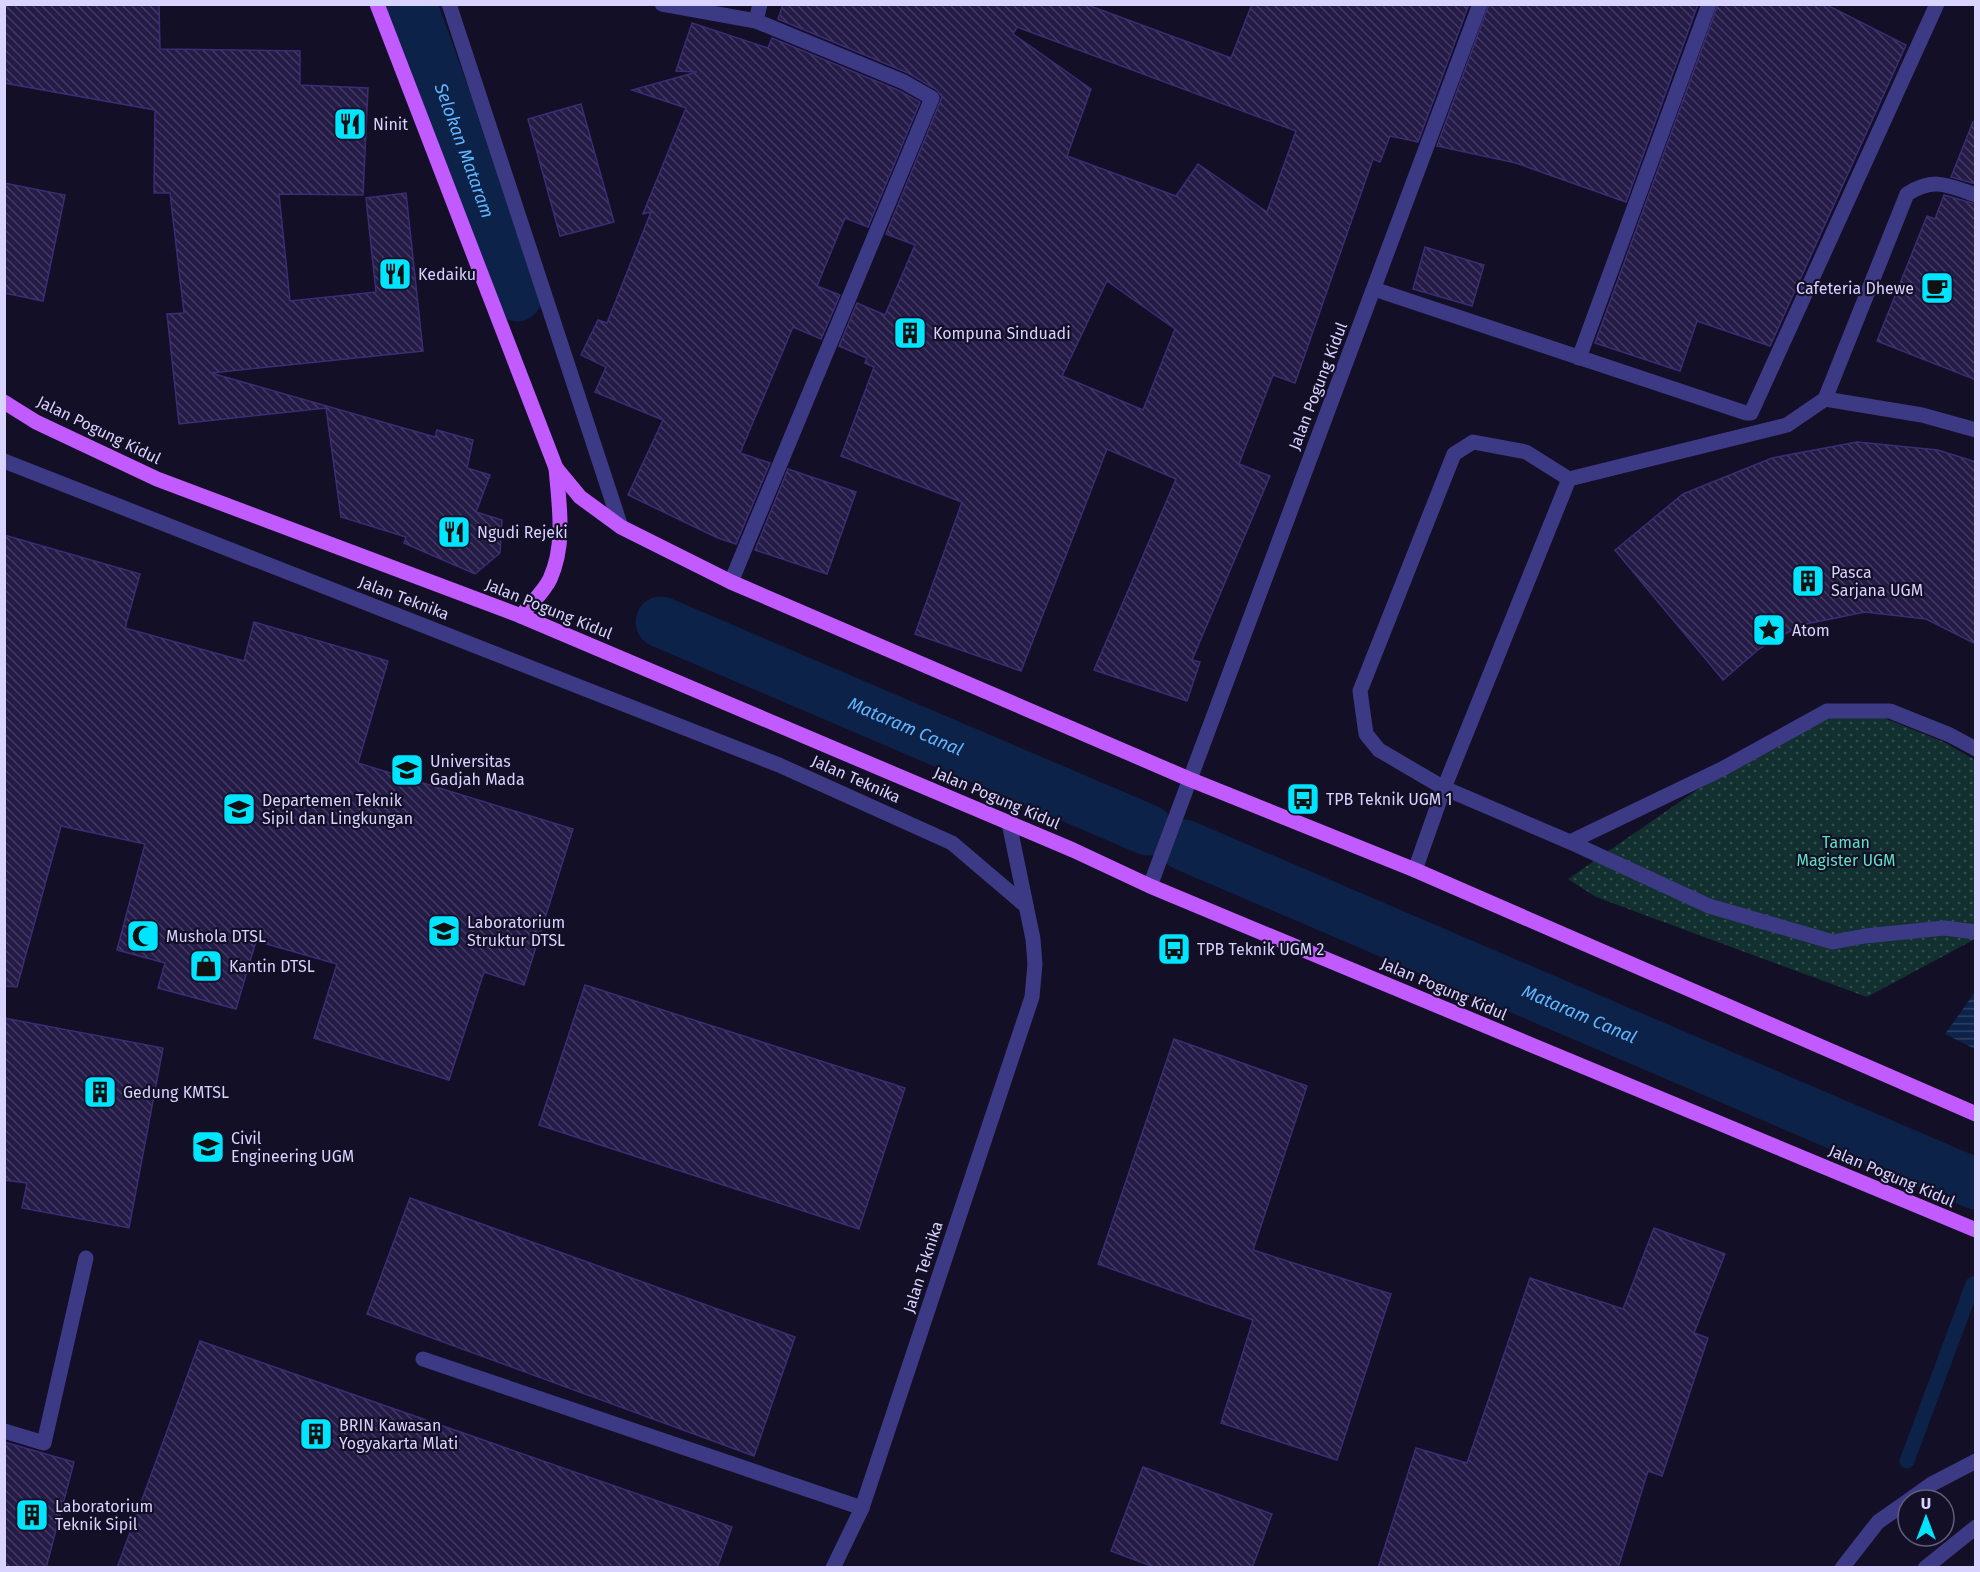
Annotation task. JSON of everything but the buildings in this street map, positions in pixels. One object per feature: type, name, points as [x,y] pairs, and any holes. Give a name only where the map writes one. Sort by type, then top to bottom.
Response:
[{"type":"main road","points":[[377,4],[556,468],[560,521],[559,555],[549,581],[521,616]]},
{"type":"main road","name":"Jalan Pogung Kidul","points":[[4,402],[36,422],[157,479],[521,616],[1102,863],[1150,886],[1976,1230]]},
{"type":"main road","points":[[556,468],[579,497],[621,527],[730,582],[1188,782],[1415,870],[1976,1114]]},
{"type":"street","points":[[449,4],[621,527]]},
{"type":"street","points":[[662,4],[756,21],[904,82],[932,98],[730,582]]},
{"type":"street","points":[[756,21],[760,4]]},
{"type":"street","name":"Jalan Pogung Kidul","points":[[1150,886],[1480,4]]},
{"type":"street","points":[[1579,358],[1709,4]]},
{"type":"street","points":[[1374,289],[1751,413],[1937,4]]},
{"type":"street","points":[[1976,195],[1948,185],[1922,185],[1907,194],[1825,399],[1787,425],[1569,479],[1526,452],[1473,442],[1454,454],[1360,691],[1366,734],[1379,750],[1444,788],[1570,842],[1709,906],[1833,942],[1865,936],[1944,928],[1976,932]]},
{"type":"street","points":[[1825,399],[1922,415],[1976,430]]},
{"type":"street","name":"Jalan Teknika","points":[[4,461],[779,765],[952,843],[1025,905],[1033,939],[1035,964],[1032,997],[862,1508],[833,1568]]},
{"type":"street","points":[[1415,870],[1444,788],[1569,479]]},
{"type":"street","points":[[1570,842],[1722,769],[1827,711],[1890,711],[1950,735],[1976,749]]},
{"type":"street","points":[[1008,823],[1025,905]]},
{"type":"street","points":[[4,1431],[45,1443],[86,1257]]},
{"type":"street","points":[[423,1359],[862,1508]]},
{"type":"street","points":[[1926,1488],[1976,1461]]},
{"type":"street","points":[[1842,1568],[1878,1522],[1896,1510]]},
{"type":"street","points":[[1925,1568],[1976,1527]]},
{"type":"green space","name":"Taman Magister UGM","points":[[1822,718],[1884,718],[1944,742],[1975,760],[1975,939],[1867,997],[1596,897],[1568,879],[1717,776]]},
{"type":"water","points":[[1975,992],[1975,1049],[1945,1034]]},
{"type":"waterway","name":"Selokan Mataram","points":[[411,4],[517,296]]},
{"type":"waterway","name":"Mataram Canal","points":[[661,622],[1148,830]]},
{"type":"waterway","name":"Mataram Canal","points":[[1184,845],[1976,1184]]},
{"type":"waterway","points":[[1907,1461],[1973,1284]]},
{"type":"place","name":"Ninit","points":[[350,124]]},
{"type":"place","name":"Kedaiku","points":[[395,274]]},
{"type":"place","name":"Cafeteria Dhewe","points":[[1937,288]]},
{"type":"place","name":"Kompuna Sinduadi","points":[[910,333]]},
{"type":"place","name":"Ngudi Rejeki","points":[[454,532]]},
{"type":"place","name":"Pasca Sarjana UGM","points":[[1808,581]]},
{"type":"place","name":"Atom","points":[[1769,630]]},
{"type":"place","name":"Universitas Gadjah Mada","points":[[407,770]]},
{"type":"place","name":"TPB Teknik UGM 1","points":[[1303,799]]},
{"type":"place","name":"Departemen Teknik Sipil dan Lingkungan","points":[[239,809]]},
{"type":"place","name":"Laboratorium Struktur DTSL","points":[[444,931]]},
{"type":"place","name":"Mushola DTSL","points":[[143,936]]},
{"type":"place","name":"TPB Teknik UGM 2","points":[[1174,949]]},
{"type":"place","name":"Kantin DTSL","points":[[206,966]]},
{"type":"place","name":"Gedung KMTSL","points":[[100,1092]]},
{"type":"place","name":"Civil Engineering UGM","points":[[208,1147]]},
{"type":"place","name":"BRIN Kawasan Yogyakarta Mlati","points":[[316,1434]]},
{"type":"place","name":"Laboratorium Teknik Sipil","points":[[32,1515]]}]
